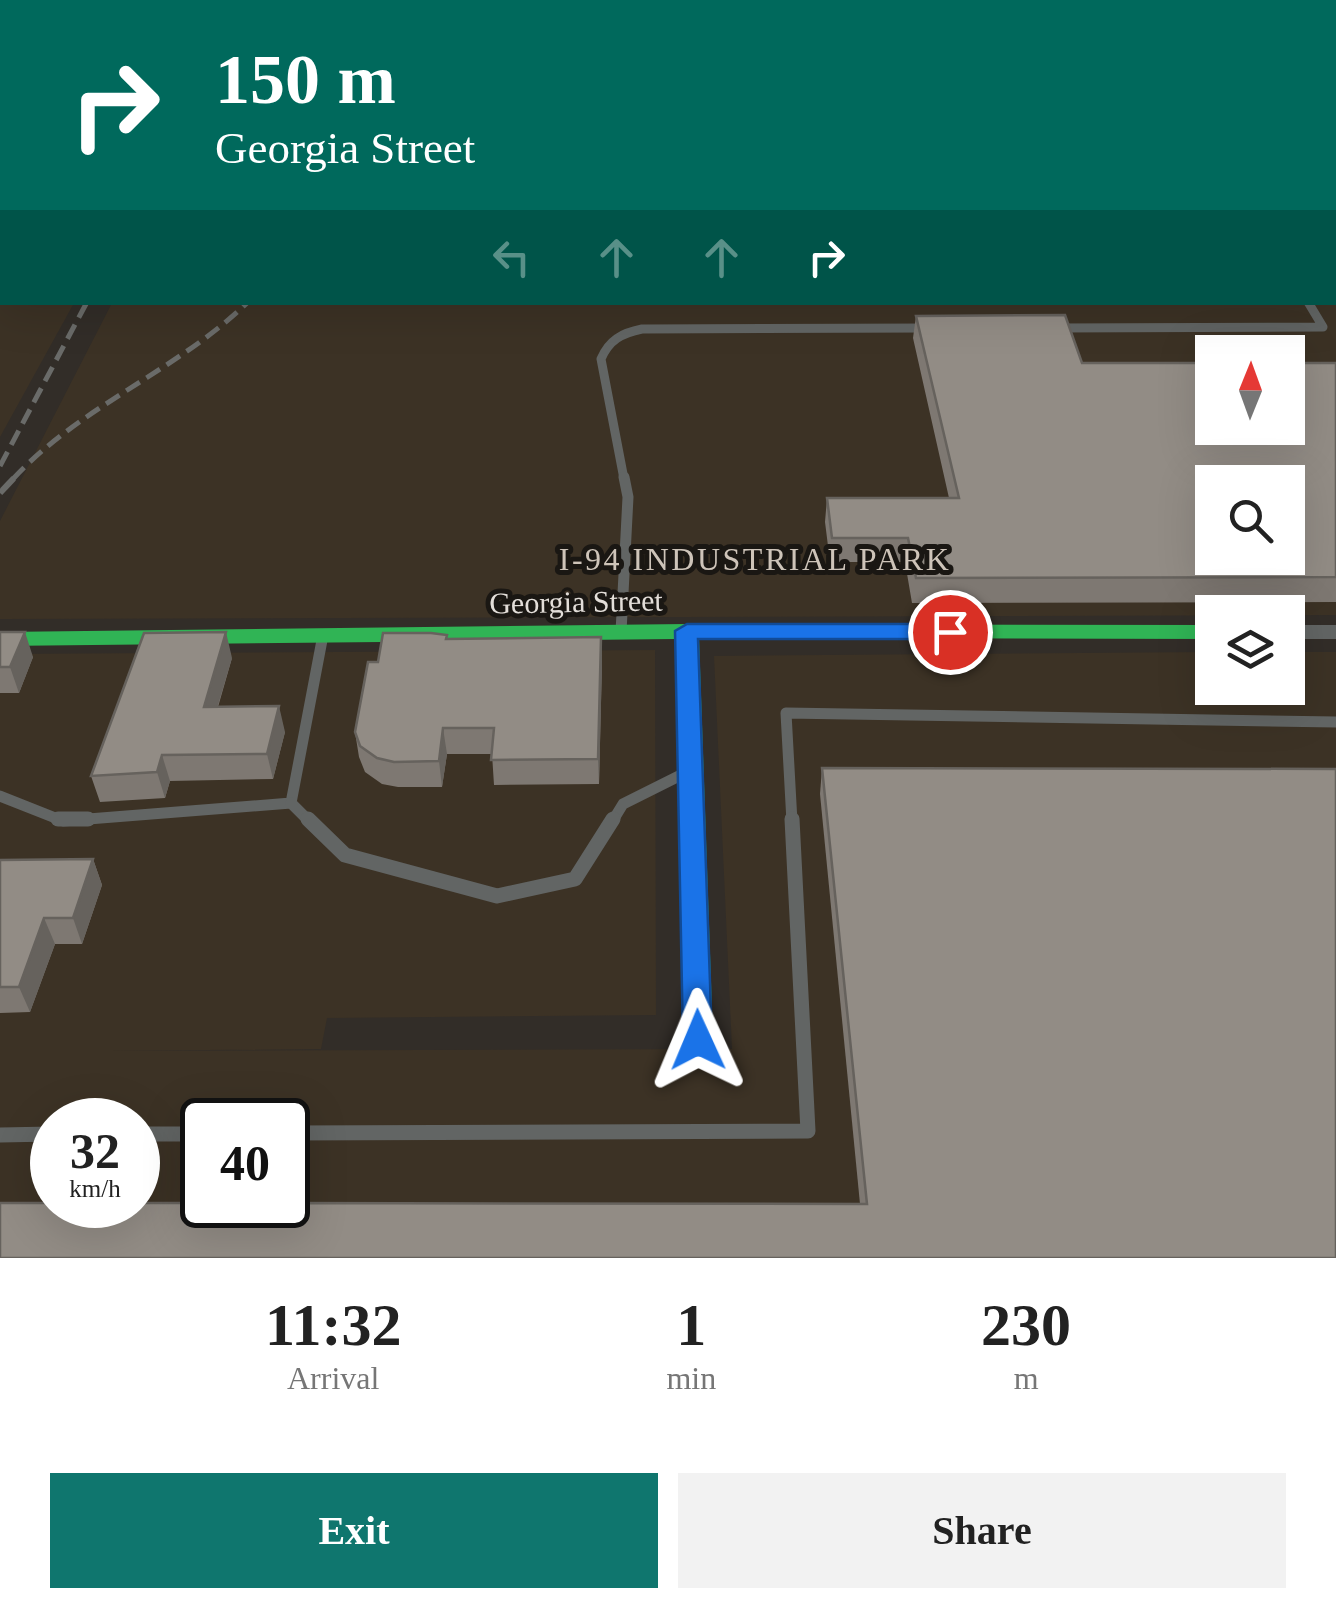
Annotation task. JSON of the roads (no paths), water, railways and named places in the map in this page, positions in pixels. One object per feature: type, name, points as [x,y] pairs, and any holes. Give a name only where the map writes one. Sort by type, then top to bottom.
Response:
[{"type":"street","name":"Georgia Street","points":[[0,639],[687,631],[1195,632]]},
{"type":"street","points":[[687,631],[698,1040]]},
{"type":"street","points":[[1305,632],[1336,632]]},
{"type":"lane","points":[[1050,328],[1322,327],[1310,305]]},
{"type":"lane","points":[[621,632],[628,498],[601,359],[614,338],[642,329],[934,328]]},
{"type":"lane","points":[[291,803],[323,635]]},
{"type":"lane","points":[[310,1133],[808,1131],[786,713],[1336,722]]},
{"type":"lane","points":[[0,796],[63,821],[291,803],[345,855],[497,896],[575,879],[623,804],[692,770]]},
{"type":"lane","points":[[0,1134],[30,1134]]},
{"type":"railway","points":[[0,466],[85,305]]},
{"type":"railway","points":[[15,477],[68,430],[191,348],[244,305]]},
{"type":"railway","points":[[0,493],[15,477]]},
{"type":"district","name":"I-94 INDUSTRIAL PARK","points":[[755,559]]}]
